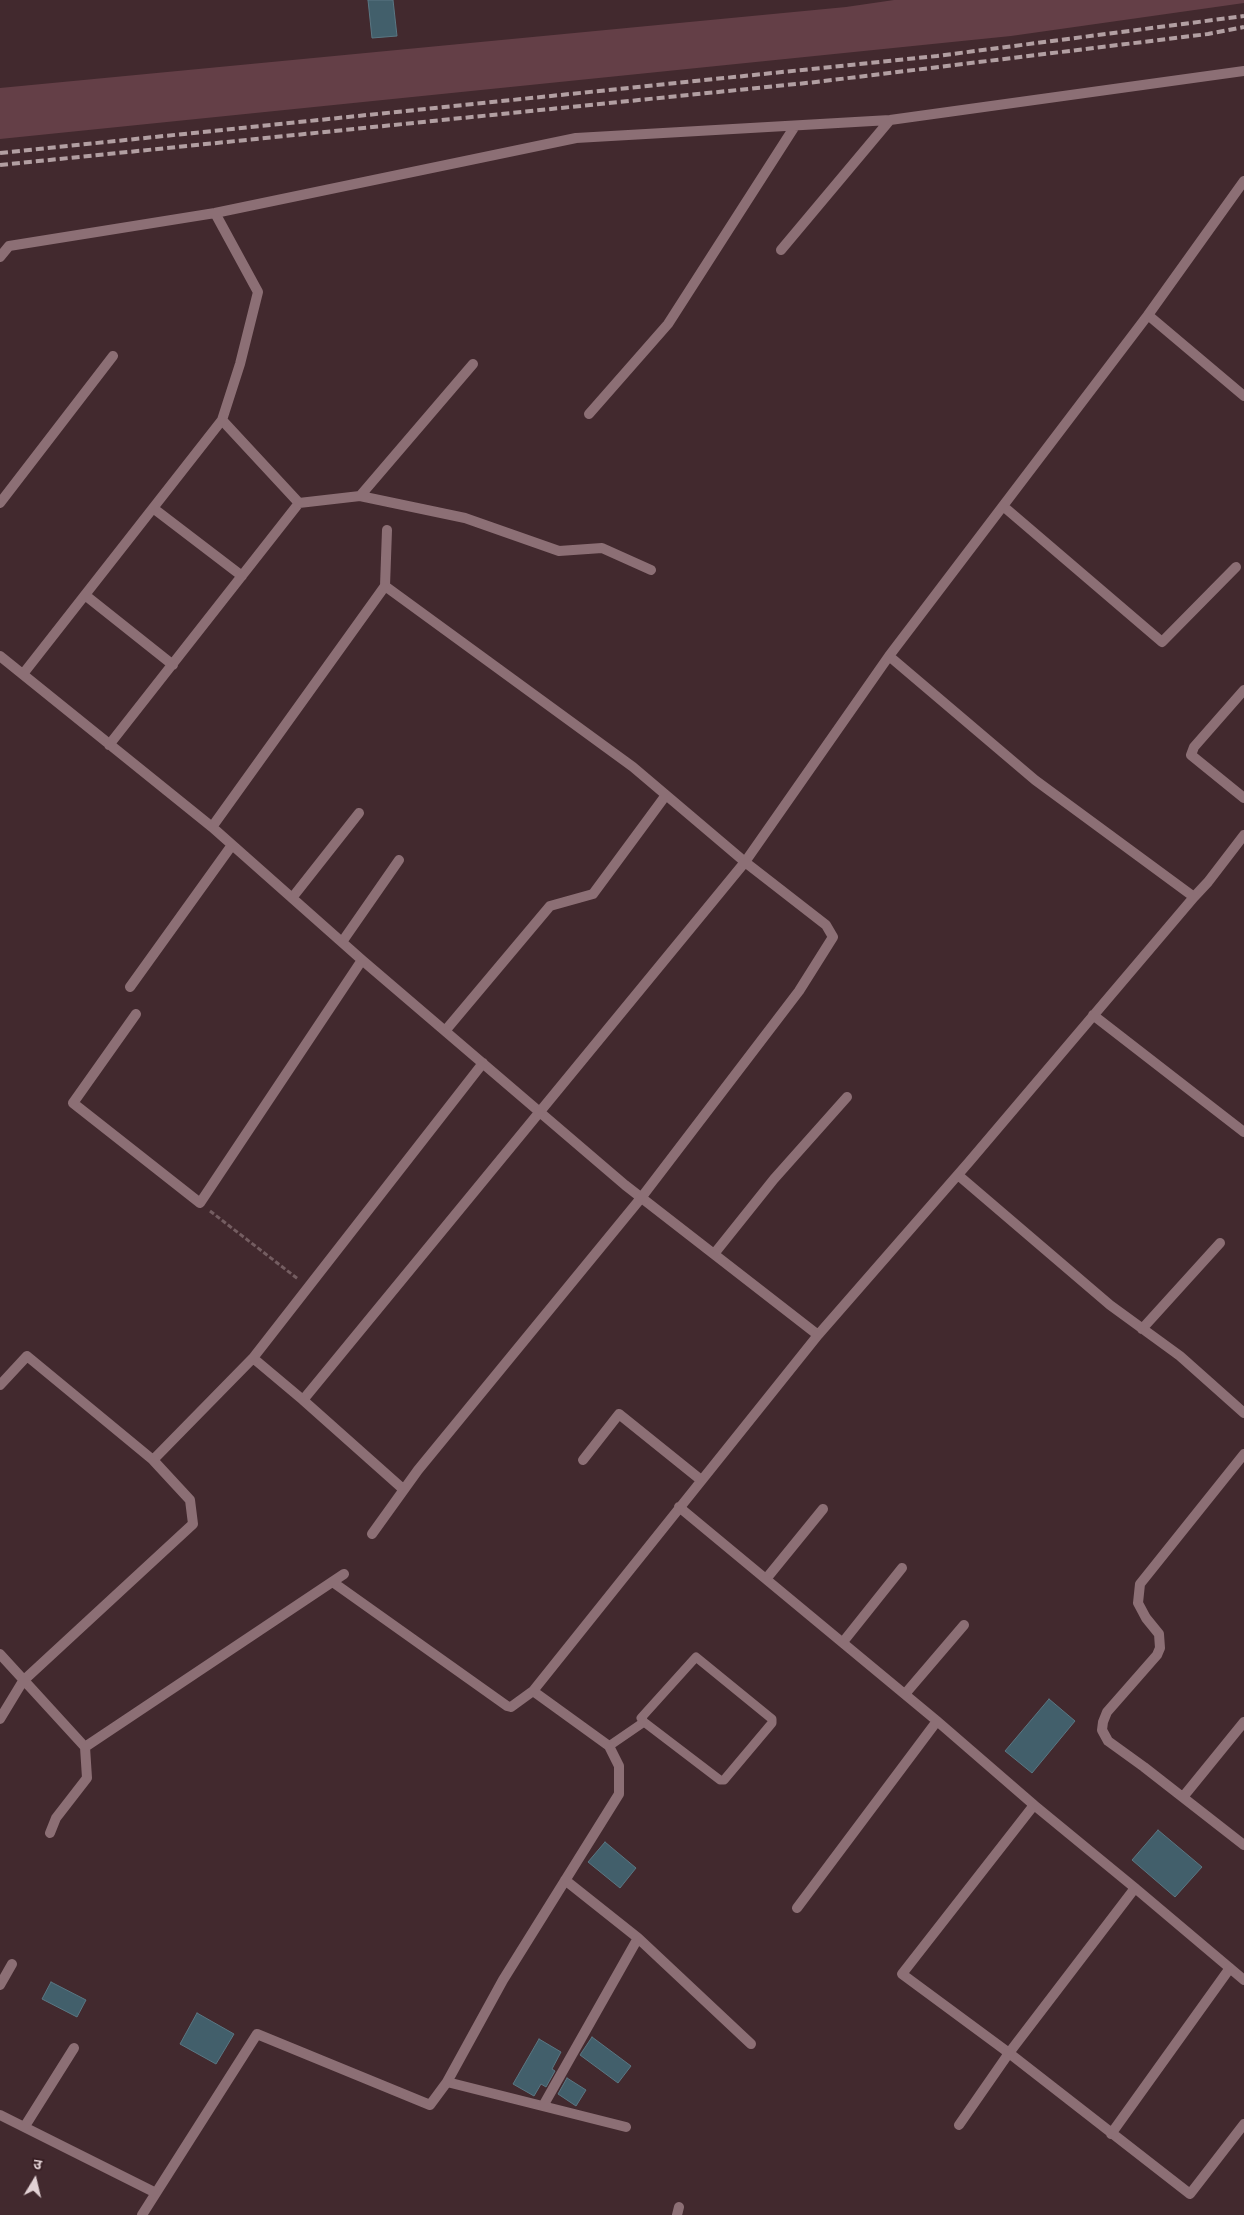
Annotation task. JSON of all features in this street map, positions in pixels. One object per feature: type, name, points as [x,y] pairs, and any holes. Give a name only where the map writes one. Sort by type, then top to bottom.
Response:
[{"type":"street","points":[[0,257],[9,246],[215,213],[576,138],[890,120],[1244,71]]},
{"type":"street","points":[[781,250],[890,120]]},
{"type":"street","points":[[588,414],[668,324],[795,126]]},
{"type":"street","points":[[303,1400],[745,862],[889,656],[1148,315],[1244,181]]},
{"type":"street","points":[[23,674],[222,420],[240,364],[258,292],[215,213]]},
{"type":"street","points":[[1148,315],[1244,396]]},
{"type":"street","points":[[0,503],[114,356]]},
{"type":"street","points":[[360,496],[473,364]]},
{"type":"street","points":[[222,420],[299,503]]},
{"type":"street","points":[[109,745],[299,503],[360,496],[465,518],[559,551],[602,548],[650,570]]},
{"type":"street","points":[[1003,506],[1162,642],[1236,567]]},
{"type":"street","points":[[153,508],[242,576]]},
{"type":"street","points":[[212,827],[385,586],[387,530]]},
{"type":"street","points":[[372,1534],[402,1489],[641,1198],[799,991],[833,937],[826,925],[745,862],[634,767],[385,586]]},
{"type":"street","points":[[85,595],[172,665]]},
{"type":"street","points":[[0,656],[212,827],[362,960],[641,1198],[818,1335]]},
{"type":"street","points":[[889,656],[1035,780],[1194,897]]},
{"type":"street","points":[[1244,690],[1194,747],[1191,755],[1244,798]]},
{"type":"street","points":[[445,1031],[550,906],[593,894],[666,795]]},
{"type":"street","points":[[292,898],[359,813]]},
{"type":"street","points":[[334,1583],[507,1706],[511,1706],[533,1692],[679,1506],[818,1335],[958,1175],[1208,882],[1244,835]]},
{"type":"street","points":[[130,987],[232,845]]},
{"type":"street","points":[[342,942],[399,860]]},
{"type":"street","points":[[136,1014],[73,1103],[200,1203],[362,960]]},
{"type":"street","points":[[1093,1015],[1244,1132]]},
{"type":"street","points":[[153,1460],[253,1358],[482,1063]]},
{"type":"street","points":[[714,1254],[774,1179],[847,1097]]},
{"type":"street","points":[[958,1175],[1110,1305],[1180,1356],[1244,1413]]},
{"type":"street","points":[[1142,1329],[1220,1243]]},
{"type":"street","points":[[0,1385],[27,1356],[153,1460],[190,1500],[193,1524],[23,1681],[0,1719]]},
{"type":"street","points":[[253,1358],[402,1489]]},
{"type":"street","points":[[583,1460],[619,1414],[701,1480]]},
{"type":"street","points":[[1244,1454],[1140,1584],[1138,1603],[1146,1618],[1160,1634],[1160,1648],[1157,1655],[1107,1712],[1102,1730],[1108,1741],[1184,1797],[1244,1845]]},
{"type":"street","points":[[679,1506],[1244,1980]]},
{"type":"street","points":[[766,1579],[823,1509]]},
{"type":"street","points":[[843,1642],[902,1568]]},
{"type":"street","points":[[86,1747],[207,1665],[334,1583],[344,1574]]},
{"type":"street","points":[[905,1694],[964,1625]]},
{"type":"street","points":[[0,1654],[86,1747],[87,1778],[56,1818],[50,1833]]},
{"type":"street","points":[[142,2215],[154,2192],[257,2034],[430,2105],[446,2082],[503,1980],[619,1794],[619,1766],[609,1746],[533,1692]]},
{"type":"street","points":[[797,1908],[937,1721]]},
{"type":"street","points":[[1184,1797],[1244,1722]]},
{"type":"street","points":[[1034,1805],[902,1974],[1009,2053],[1190,2194],[1244,2124]]},
{"type":"street","points":[[565,1880],[638,1938],[751,2044]]},
{"type":"street","points":[[959,2125],[1009,2053],[1135,1888]]},
{"type":"street","points":[[543,2106],[638,1938]]},
{"type":"street","points":[[0,1985],[12,1964]]},
{"type":"street","points":[[1111,2134],[1230,1968]]},
{"type":"street","points":[[25,2126],[74,2048]]},
{"type":"street","points":[[446,2082],[626,2127]]},
{"type":"street","points":[[0,2115],[154,2192]]},
{"type":"lane","points":[[696,1657],[772,1719],[772,1723],[724,1780],[720,1780],[644,1722],[642,1718],[696,1657]]},
{"type":"lane","points":[[609,1746],[644,1722]]},
{"type":"path","points":[[200,1203],[308,1287]]},
{"type":"shaded area","points":[[894,0],[1244,0],[1244,3],[1011,36],[0,139],[0,88],[846,7]]},
{"type":"building","points":[[368,0],[393,0],[397,36],[372,38]]},
{"type":"building","points":[[1049,1699],[1075,1721],[1032,1773],[1005,1751]]},
{"type":"building","points":[[1158,1830],[1202,1867],[1175,1897],[1132,1860]]},
{"type":"building","points":[[605,1842],[636,1868],[620,1888],[588,1862]]},
{"type":"building","points":[[51,1982],[86,2000],[77,2017],[42,1999]]},
{"type":"building","points":[[197,2013],[234,2034],[216,2064],[180,2044]]},
{"type":"building","points":[[592,2037],[631,2066],[618,2083],[580,2055]]},
{"type":"building","points":[[539,2039],[561,2052],[552,2069],[555,2071],[546,2087],[541,2084],[534,2096],[513,2084]]},
{"type":"building","points":[[567,2078],[586,2090],[576,2106],[558,2094]]},
{"type":"railway","points":[[0,153],[937,56],[1244,16]]},
{"type":"railway","points":[[0,165],[816,82],[1208,34],[1244,27]]}]
